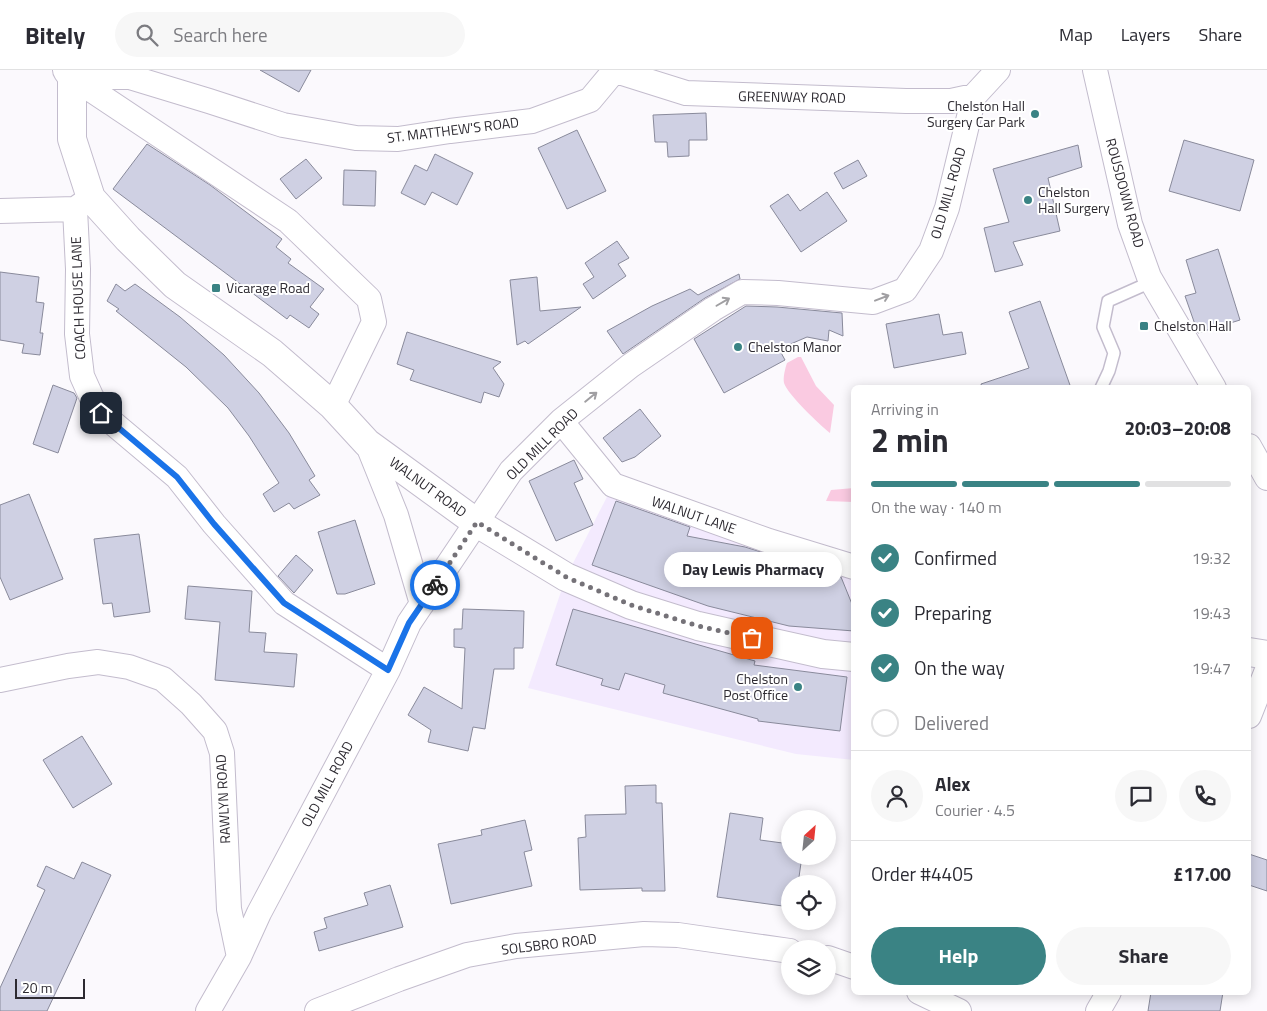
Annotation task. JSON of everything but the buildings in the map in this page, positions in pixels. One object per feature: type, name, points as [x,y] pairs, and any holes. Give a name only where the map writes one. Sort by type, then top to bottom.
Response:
[{"type":"street","name":"GREENWAY ROAD","points":[[615,70],[686,93],[906,101],[952,101],[974,96]]},
{"type":"street","name":"ST. MATTHEW'S ROAD","points":[[70,73],[130,77],[283,125],[356,138],[398,139],[532,121],[590,100],[615,70]]},
{"type":"street","name":"OLD MILL ROAD","points":[[208,1011],[239,957],[259,913],[388,670],[409,623],[511,471],[561,421],[630,366],[713,309],[742,292],[778,293],[873,302],[905,290],[931,251],[947,208],[974,96],[998,70]]},
{"type":"street","name":"ROUSDOWN ROAD","points":[[1095,70],[1130,224],[1151,282],[1212,385]]},
{"type":"street","name":"WALNUT ROAD","points":[[70,73],[72,139],[83,204],[128,239],[175,286],[272,353],[333,406],[367,442],[477,522],[566,577],[631,605],[708,628],[823,654],[851,656]]},
{"type":"street","points":[[70,73],[288,221],[369,299],[374,322],[333,406]]},
{"type":"street","points":[[0,210],[83,204]]},
{"type":"street","name":"COACH HOUSE LANE","points":[[83,204],[78,269],[77,334],[82,376],[101,413],[177,477],[214,524],[284,603],[388,670]]},
{"type":"street","name":"WALNUT LANE","points":[[561,421],[613,485],[769,541],[851,566]]},
{"type":"street","name":"WALNUT ROAD","points":[[367,442],[396,515],[422,604]]},
{"type":"street","points":[[1251,450],[1267,478]]},
{"type":"street","points":[[1251,652],[1267,655]]},
{"type":"street","name":"RAWLYN ROAD","points":[[0,680],[98,662],[129,667],[163,679],[191,704],[215,731],[222,754],[229,909],[239,957]]},
{"type":"street","points":[[1251,711],[1267,670]]},
{"type":"street","name":"SOLSBRO ROAD","points":[[317,1011],[467,955],[516,946],[644,934],[678,935],[781,950]]},
{"type":"street","points":[[836,960],[851,965]]},
{"type":"street","points":[[925,995],[959,1011]]},
{"type":"street","points":[[1098,1011],[1107,995]]},
{"type":"lane","points":[[1102,385],[1110,370],[1114,353],[1103,328],[1108,300],[1151,282]]},
{"type":"shaded area","points":[[801,357],[816,386],[834,405],[830,433],[798,402],[784,383],[787,363]]},
{"type":"shaded area","points":[[613,485],[851,566],[851,760],[796,754],[528,688],[566,577]]},
{"type":"shaded area","points":[[851,488],[851,502],[826,501],[831,490]]},
{"type":"way so far","points":[[435,585],[477,522],[566,577],[631,605],[698,626],[752,638]]},
{"type":"place","name":"Chelston Hall Surgery Car Park","points":[[1035,114]]},
{"type":"place","name":"Chelston Hall Surgery","points":[[1028,200]]},
{"type":"place","name":"Vicarage Road","points":[[216,288]]},
{"type":"place","name":"Chelston Hall","points":[[1144,326]]},
{"type":"place","name":"Chelston Manor","points":[[738,347]]},
{"type":"place","name":"Day Lewis Pharmacy","points":[[752,638]]},
{"type":"place","name":"Chelston Post Office","points":[[798,687]]},
{"type":"route","points":[[101,413],[177,477],[214,524],[284,603],[388,670],[409,623],[435,585]]}]
